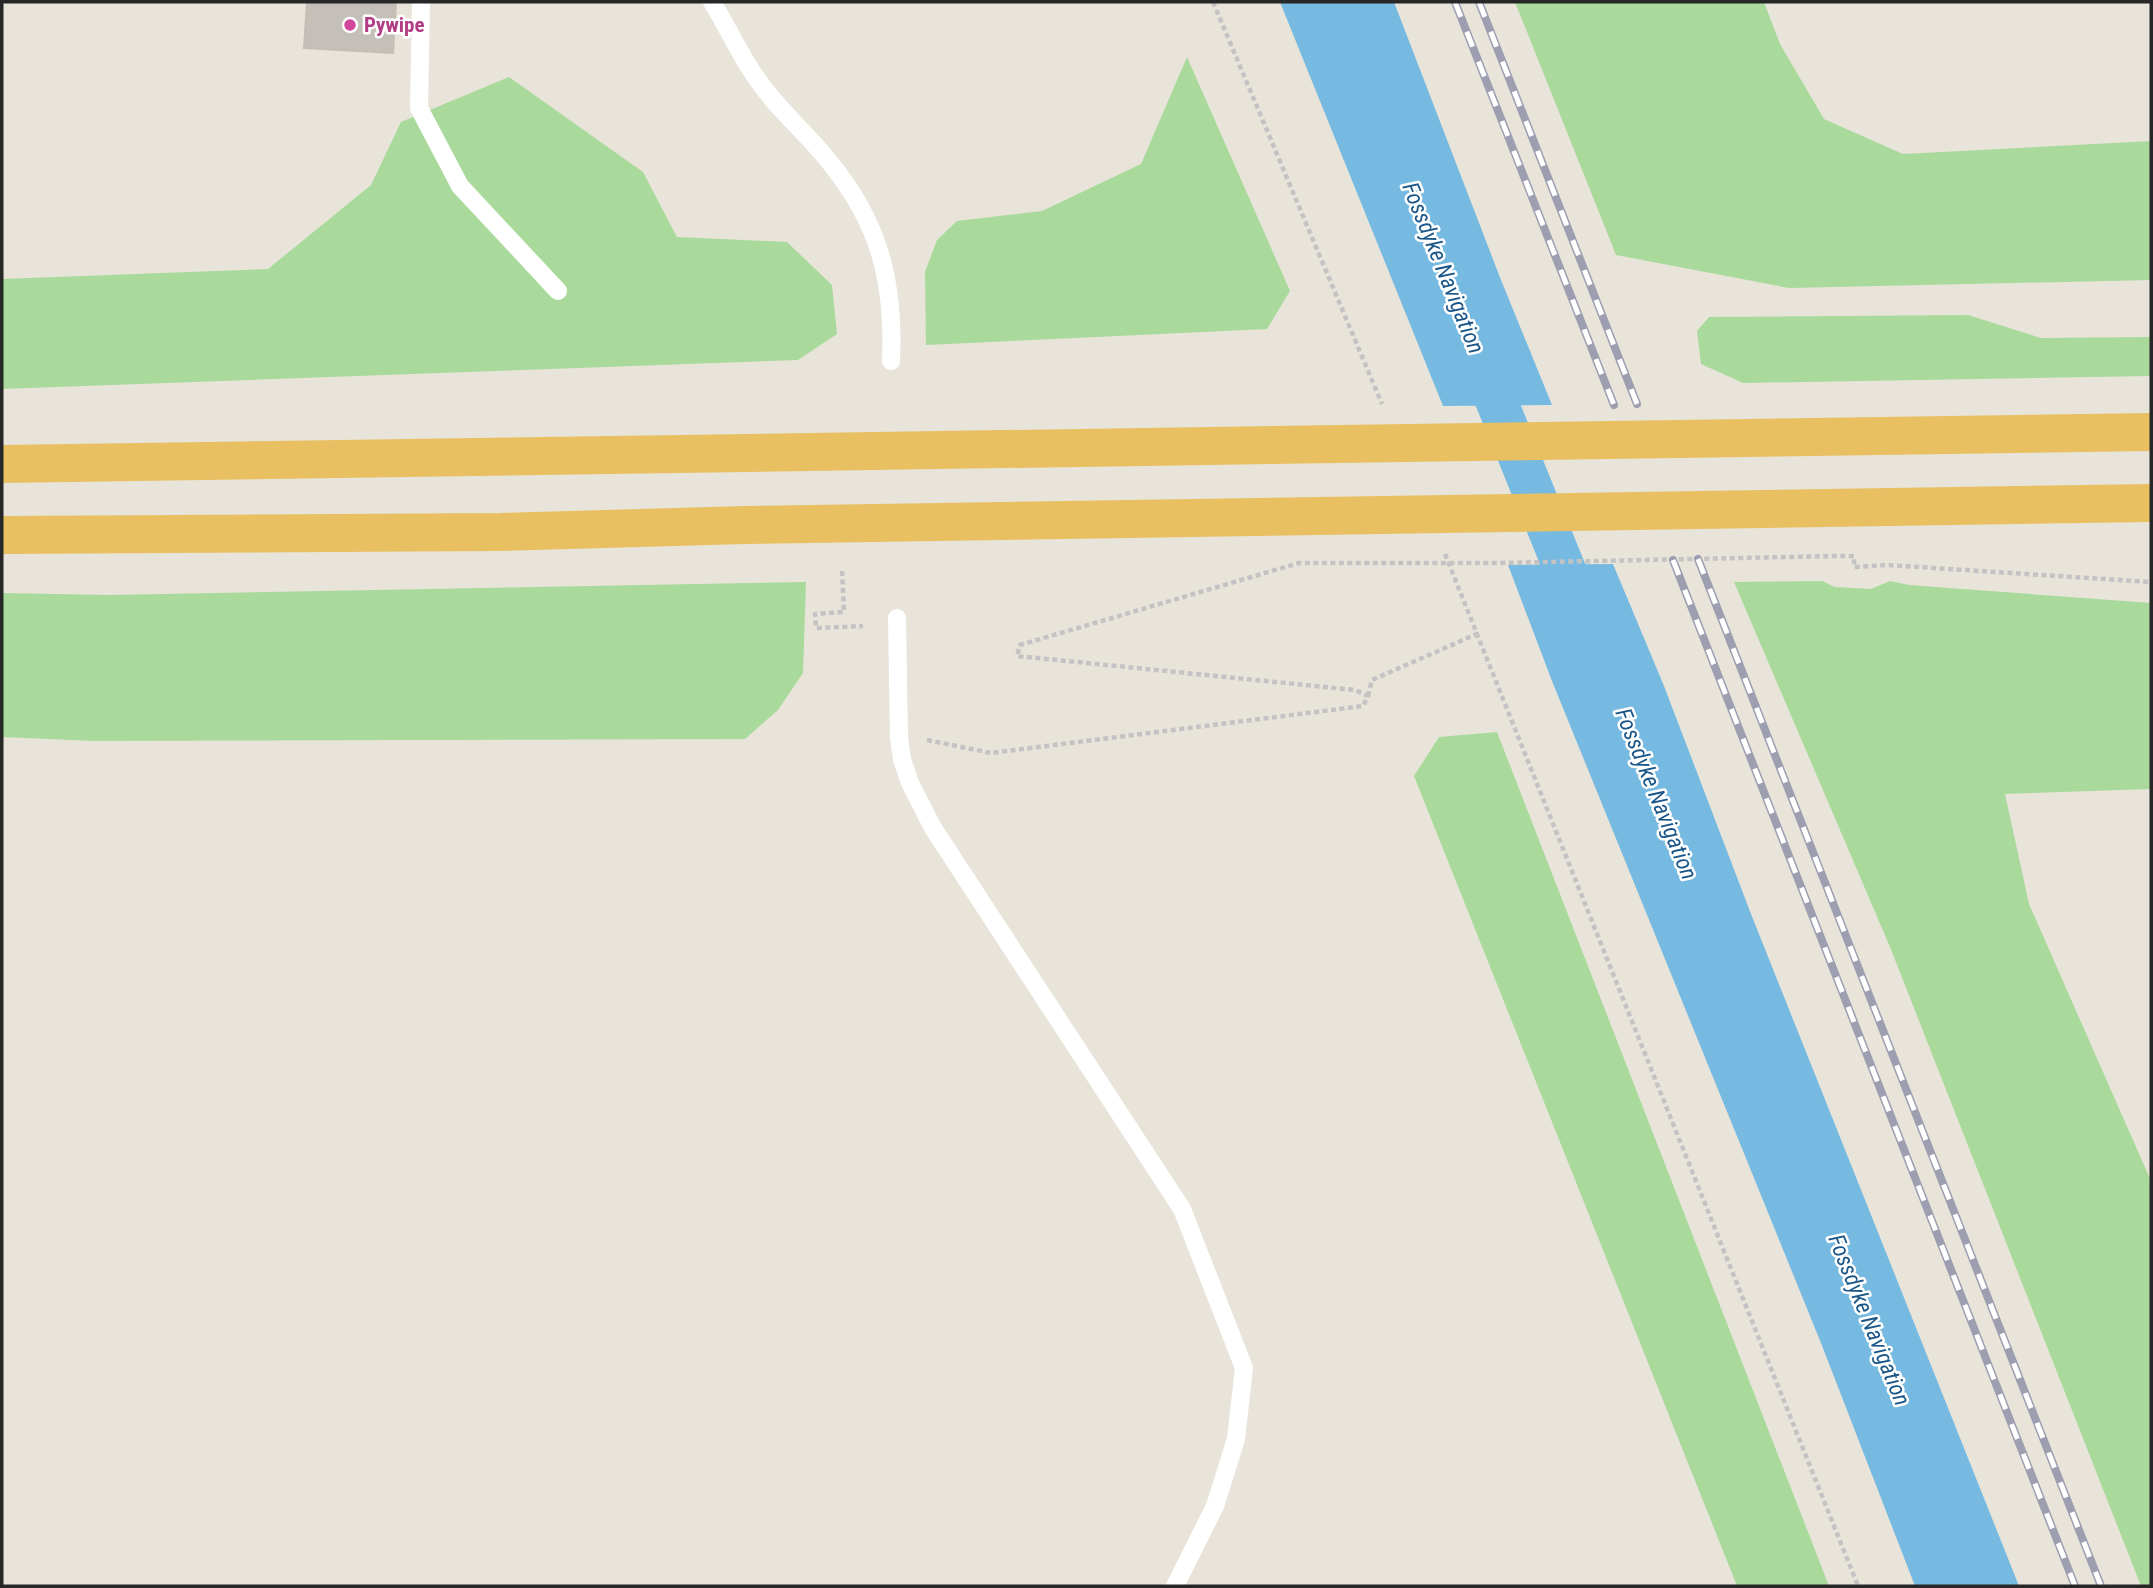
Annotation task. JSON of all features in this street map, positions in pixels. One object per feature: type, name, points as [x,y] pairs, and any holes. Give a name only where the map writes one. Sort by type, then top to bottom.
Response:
[{"type":"highway","points":[[2,464],[2151,432]]},
{"type":"highway","points":[[2,535],[499,532],[745,524],[2151,503]]},
{"type":"lane","points":[[421,2],[419,108],[460,186],[558,291]]},
{"type":"lane","points":[[712,2],[756,77],[847,183],[863,209],[882,257],[892,330],[891,361]]},
{"type":"lane","points":[[897,618],[899,738],[910,783],[933,828],[1182,1209],[1244,1368],[1236,1439],[1215,1506],[1175,1586]]},
{"type":"path","points":[[1213,2],[1386,414]]},
{"type":"path","points":[[1441,543],[1858,1586]]},
{"type":"path","points":[[1368,696],[1355,690],[1017,656],[1020,645],[1032,641],[1299,563],[1497,563],[1854,556],[1854,567],[1888,565],[2151,582]]},
{"type":"path","points":[[842,571],[844,612],[815,614],[816,628],[863,626]]},
{"type":"path","points":[[899,738],[919,738],[991,753],[1363,706],[1372,680],[1479,633]]},
{"type":"green space","points":[[1515,2],[1764,2],[1780,44],[1824,119],[1903,154],[2151,141],[2151,280],[1789,288],[1616,255]]},
{"type":"green space","points":[[1187,57],[1290,291],[1267,329],[926,345],[925,272],[937,240],[957,221],[1042,211],[1141,164]]},
{"type":"green space","points":[[509,77],[643,172],[677,237],[787,242],[832,285],[837,334],[798,360],[2,389],[2,279],[268,269],[371,185],[401,122]]},
{"type":"green space","points":[[1968,315],[2041,338],[2151,337],[2151,376],[1743,383],[1701,364],[1697,331],[1709,317]]},
{"type":"green space","points":[[1822,581],[1835,587],[1871,589],[1890,581],[1909,585],[2151,603],[2151,789],[2005,794],[2029,904],[2151,1181],[2151,1586],[2141,1586],[1890,947],[1734,582]]},
{"type":"green space","points":[[806,582],[803,673],[778,710],[745,739],[94,741],[2,737],[2,593],[108,595]]},
{"type":"green space","points":[[1497,732],[1829,1586],[1737,1586],[1414,776],[1439,737]]},
{"type":"water","points":[[1280,2],[1394,2],[1552,405],[1443,406]]},
{"type":"water","points":[[1613,564],[1664,686],[1751,914],[2019,1586],[1915,1586],[1821,1343],[1552,681],[1508,565]]},
{"type":"building","name":"Pywipe","points":[[307,2],[396,2],[393,53],[304,48]]},
{"type":"waterway","name":"Fossdyke Navigation","points":[[1477,353],[1584,617]]},
{"type":"railway","points":[[1455,2],[1614,405]]},
{"type":"railway","points":[[1479,2],[1637,404]]},
{"type":"railway","points":[[1698,559],[2101,1586]]},
{"type":"railway","points":[[1673,560],[2075,1586]]},
{"type":"place","name":"Pywipe","points":[[350,25]]}]
